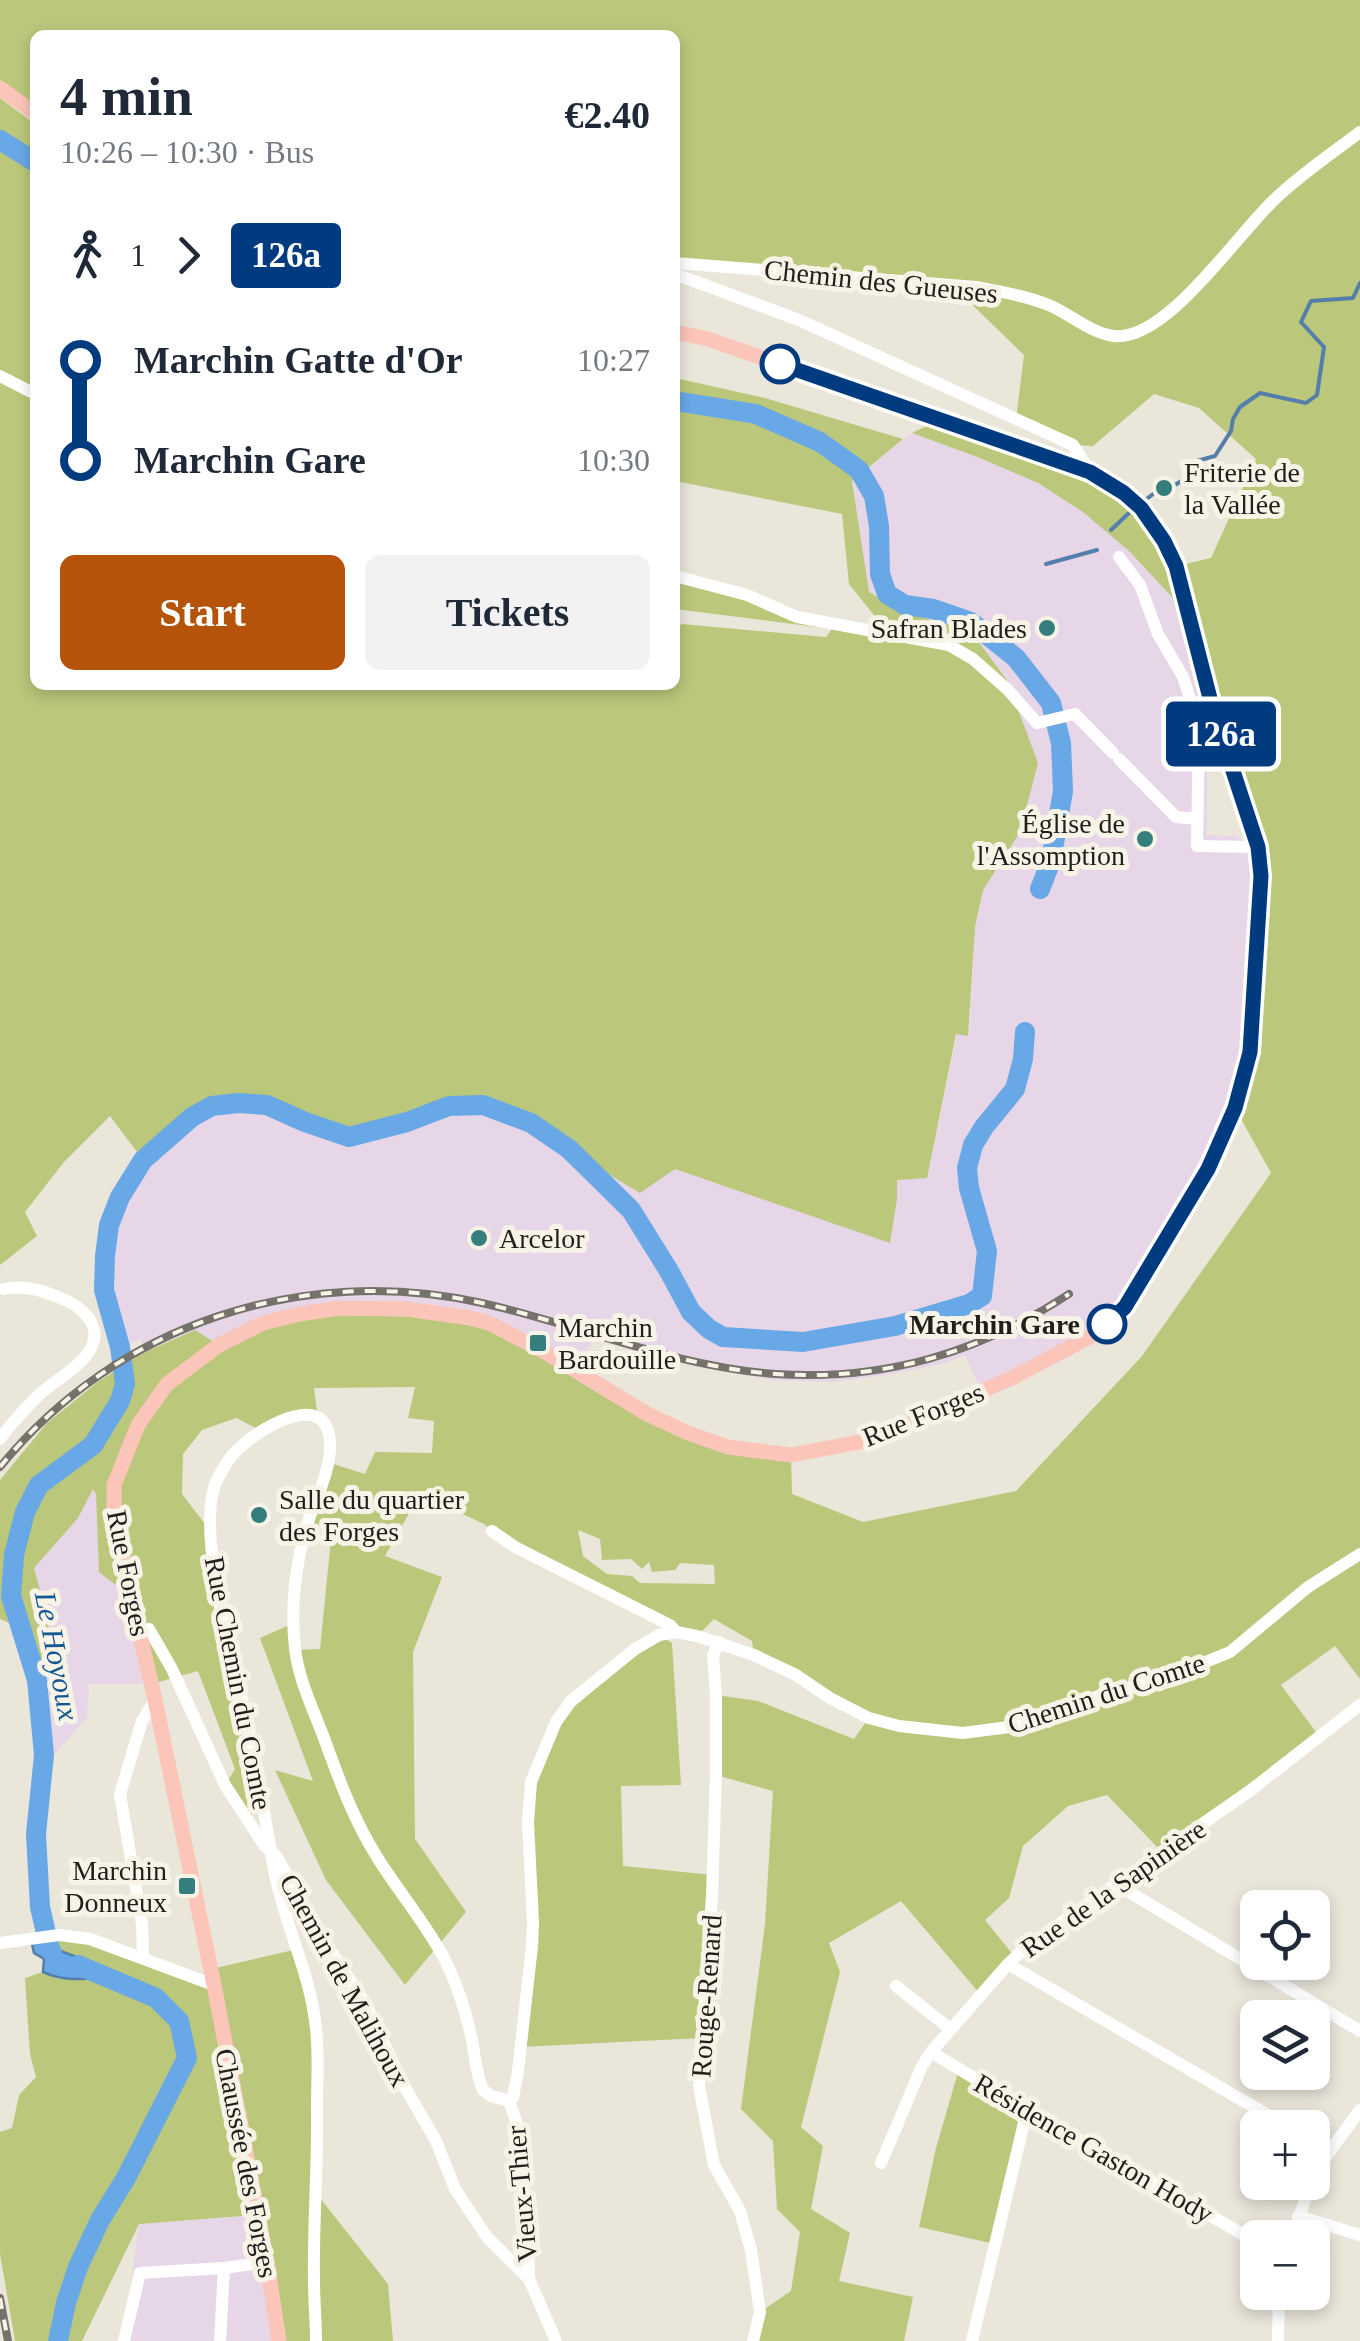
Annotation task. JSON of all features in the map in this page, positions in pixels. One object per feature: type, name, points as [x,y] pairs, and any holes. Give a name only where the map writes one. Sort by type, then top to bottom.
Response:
[{"type":"main road","points":[[0,88],[30,109]]},
{"type":"main road","name":"Rue Forges","points":[[214,1985],[114,1522],[114,1485],[138,1425],[167,1384],[219,1345],[263,1324],[319,1311],[406,1309],[470,1318],[508,1332],[647,1414],[728,1447],[791,1455],[870,1440],[1012,1378],[1097,1334],[1125,1307],[1208,1169],[1235,1108],[1250,1052],[1261,876],[1258,847],[1213,710],[1176,566],[1141,508],[1090,472],[708,339],[680,333]]},
{"type":"main road","name":"Chaussée des Forges","points":[[214,1985],[279,2341]]},
{"type":"street","name":"Chemin des Gueuses","points":[[680,263],[976,287],[1024,296],[1115,336],[1141,332],[1166,316],[1197,286],[1274,199],[1360,132]]},
{"type":"street","name":"Chemin des Gueuses","points":[[680,276],[800,320],[1073,445],[1090,472]]},
{"type":"street","points":[[0,376],[30,391]]},
{"type":"street","points":[[1119,557],[1140,585],[1158,634],[1184,677],[1199,726],[1197,846],[1258,847]]},
{"type":"street","points":[[680,577],[747,595],[797,617],[949,646],[973,659],[1037,723],[1075,714],[1176,816],[1198,818]]},
{"type":"street","points":[[0,1439],[42,1392],[91,1349],[95,1332],[90,1319],[75,1304],[36,1290],[14,1286],[4,1289]]},
{"type":"street","name":"Rue Chemin du Comte","points":[[316,2341],[316,2030],[306,1976],[274,1872],[254,1753],[226,1639],[213,1551],[211,1502],[214,1486],[227,1462],[244,1444],[286,1417],[307,1414],[324,1424],[330,1448],[308,1523],[295,1588],[294,1650],[302,1678],[359,1828],[426,1926],[453,1977],[483,2090],[509,2101]]},
{"type":"street","points":[[492,1531],[515,1547],[670,1625],[676,1632]]},
{"type":"street","name":"Chemin du Comte","points":[[719,1642],[796,1675],[869,1718],[899,1726],[963,1733],[1009,1727],[1181,1672],[1230,1652],[1308,1587],[1360,1554]]},
{"type":"street","name":"Chemin de Malihoux","points":[[139,1630],[149,1630],[154,1635],[225,1785],[264,1846],[278,1858],[317,1930],[364,2003],[436,2141],[454,2189],[487,2236],[528,2279]]},
{"type":"street","points":[[509,2101],[518,2071],[532,1946],[528,1822],[531,1782],[556,1722],[571,1701],[635,1649],[660,1634],[676,1632],[719,1642]]},
{"type":"street","name":"Rouge-Renard","points":[[719,1642],[713,1655],[716,1775],[699,2086],[714,2165],[740,2210],[752,2250],[760,2312],[753,2341]]},
{"type":"street","points":[[143,1958],[142,1924],[120,1794],[142,1720],[155,1700]]},
{"type":"street","name":"Rue de la Sapinière","points":[[882,2163],[930,2052],[1008,1964],[1026,1947],[1251,1790],[1360,1704]]},
{"type":"street","points":[[1116,1884],[1360,2031]]},
{"type":"street","points":[[0,1943],[59,1935],[90,1939],[214,1985]]},
{"type":"street","points":[[1008,1964],[1259,2110]]},
{"type":"street","points":[[896,1986],[950,2028]]},
{"type":"street","name":"Résidence Gaston Hody","points":[[930,2052],[1240,2233]]},
{"type":"street","name":"Vieux-Thier","points":[[509,2101],[522,2151],[528,2211],[528,2279],[556,2341]]},
{"type":"street","points":[[972,2341],[1027,2110]]},
{"type":"street","points":[[1330,2151],[1360,2110]]},
{"type":"street","points":[[1297,2220],[1305,2200]]},
{"type":"street","points":[[1298,2216],[1360,2235]]},
{"type":"street","points":[[124,2341],[140,2274],[267,2262]]},
{"type":"street","points":[[220,2341],[224,2268]]},
{"type":"street","points":[[1278,2341],[1279,2310]]},
{"type":"shaded area","points":[[912,433],[1038,483],[1083,512],[1130,552],[1172,597],[1207,721],[1207,835],[1234,836],[1258,847],[1250,1052],[1235,1108],[1125,1307],[1097,1333],[981,1391],[965,1355],[898,1373],[833,1382],[774,1380],[673,1362],[594,1339],[575,1370],[219,1345],[195,1330],[143,1353],[141,1339],[120,1347],[104,1290],[109,1225],[120,1197],[143,1160],[192,1117],[212,1106],[267,1105],[305,1122],[373,1132],[449,1106],[483,1105],[531,1123],[569,1149],[674,1169],[890,1242],[896,1180],[927,1177],[957,1034],[969,1035],[975,927],[983,890],[969,629],[907,614],[869,592],[852,481]]},
{"type":"shaded area","points":[[93,1488],[99,1572],[132,1598],[151,1684],[89,1684],[87,1717],[54,1755],[44,1755],[37,1680],[53,1663],[33,1568],[78,1518]]},
{"type":"shaded area","points":[[258,2215],[279,2341],[124,2341],[139,2224]]},
{"type":"green space","points":[[0,0],[1360,0],[1360,1679],[1335,1646],[1281,1685],[1319,1736],[1162,1852],[1107,1795],[1068,1806],[1023,1846],[1009,1898],[985,1920],[1015,1957],[980,1994],[901,1901],[829,1943],[840,1972],[801,2127],[823,2146],[811,2209],[850,2233],[839,2281],[913,2297],[904,2341],[753,2341],[760,2312],[791,2291],[800,2232],[777,2209],[773,2141],[741,2109],[765,1924],[773,1791],[716,1775],[716,1695],[758,1701],[854,1739],[868,1719],[754,1655],[752,1641],[714,1619],[697,1636],[420,1494],[385,1556],[442,1577],[413,1652],[415,1839],[466,1912],[405,1985],[326,1880],[275,1770],[313,1781],[260,1638],[294,1623],[295,1650],[320,1649],[332,1529],[308,1523],[327,1462],[365,1474],[375,1452],[432,1453],[434,1421],[408,1418],[415,1387],[314,1388],[318,1419],[307,1414],[262,1431],[236,1418],[202,1430],[183,1454],[182,1494],[212,1533],[262,1798],[248,1821],[225,1785],[235,1769],[198,1671],[151,1684],[132,1598],[99,1572],[93,1489],[78,1518],[34,1568],[47,1616],[53,1664],[37,1680],[19,1627],[0,1619],[0,1480],[47,1423],[99,1381],[143,1353],[195,1330],[219,1345],[300,1314],[470,1318],[687,1433],[791,1455],[792,1494],[863,1522],[1016,1491],[1142,1356],[1271,1173],[1235,1108],[1250,1052],[1258,847],[1207,721],[1172,597],[1130,552],[1083,512],[1038,483],[912,433],[939,420],[1124,493],[1177,566],[1211,558],[1256,459],[1199,408],[1154,394],[1093,446],[1073,445],[1016,419],[1024,355],[952,285],[680,263],[680,30],[30,30],[30,101],[0,80]],"holes":[[[578,1530],[600,1539],[602,1560],[631,1559],[642,1569],[649,1562],[652,1572],[675,1570],[680,1563],[714,1565],[715,1584],[640,1583],[632,1576],[607,1574],[583,1556]]]},
{"type":"green space","points":[[0,98],[30,120],[30,690],[680,690],[682,624],[826,637],[832,629],[680,610],[680,578],[797,617],[880,632],[881,624],[849,584],[842,514],[680,482],[680,379],[765,398],[903,439],[852,481],[869,592],[907,614],[969,629],[1007,680],[1038,763],[1020,832],[983,890],[975,927],[968,1036],[956,1034],[927,1178],[897,1180],[890,1243],[675,1169],[640,1193],[527,1123],[482,1106],[450,1106],[373,1134],[348,1136],[269,1106],[232,1102],[184,1123],[143,1160],[110,1116],[64,1162],[25,1212],[37,1236],[0,1265]]},
{"type":"green space","points":[[659,1635],[672,1643],[681,1785],[621,1786],[623,1866],[713,1875],[702,2038],[520,2047],[532,1946],[531,1782],[556,1722]]},
{"type":"green space","points":[[59,1935],[213,1985],[211,1969],[298,1949],[317,2030],[316,2193],[388,2284],[393,2341],[279,2341],[257,2215],[139,2224],[82,2341],[15,2341],[0,2254],[0,2132],[12,2128],[19,2095],[36,2077],[30,2054],[25,1978],[43,1972],[58,1979],[93,1963],[55,1949]]},
{"type":"green space","points":[[959,2069],[1027,2110],[995,2244],[919,2227]]},
{"type":"water","points":[[59,1935],[55,1949],[93,1963],[103,1977],[72,1979],[43,1972],[44,1959],[34,1953],[31,1939]]},
{"type":"waterway","name":"Le Hoyoux","points":[[0,140],[30,159]]},
{"type":"waterway","points":[[1175,485],[1186,478],[1193,462],[1215,456],[1240,407],[1260,393],[1306,403],[1317,395],[1324,347],[1301,322],[1311,301],[1353,298],[1360,283]]},
{"type":"waterway","name":"Le Hoyoux","points":[[680,402],[756,414],[820,442],[859,470],[874,496],[880,574],[887,594],[905,605],[933,609],[971,622],[1016,658],[1051,703],[1061,743],[1063,791],[1051,861],[1040,889]]},
{"type":"waterway","points":[[1144,501],[1157,491]]},
{"type":"waterway","points":[[1111,530],[1130,512]]},
{"type":"waterway","points":[[1046,564],[1097,550]]},
{"type":"waterway","name":"Le Hoyoux","points":[[52,1952],[40,1907],[36,1834],[44,1755],[37,1680],[11,1596],[14,1555],[25,1512],[39,1485],[93,1445],[120,1401],[125,1384],[120,1347],[104,1290],[105,1256],[109,1225],[120,1197],[143,1160],[192,1117],[212,1106],[267,1105],[349,1137],[449,1106],[483,1105],[531,1123],[569,1149],[631,1210],[691,1312],[709,1329],[723,1337],[803,1342],[895,1326],[969,1304],[982,1296],[987,1251],[967,1168],[973,1145],[1015,1089],[1025,1032]]},
{"type":"waterway","name":"Le Hoyoux","points":[[58,2341],[78,2267],[187,2058],[179,2021],[156,1998],[78,1965]]},
{"type":"railway","points":[[0,1467],[47,1417],[99,1375],[156,1342],[217,1316],[281,1300],[347,1292],[415,1293],[519,1312],[701,1363],[776,1374],[816,1375],[855,1373],[929,1359],[1000,1332],[1069,1294]]},
{"type":"railway","points":[[0,2298],[8,2341]]},
{"type":"bus line","name":"126a","points":[[780,364],[1090,472],[1141,508],[1176,566],[1213,710],[1258,847],[1261,876],[1250,1052],[1235,1108],[1208,1169],[1125,1307],[1107,1324]]},
{"type":"place","name":"Friterie de la Vallée","points":[[1164,488]]},
{"type":"place","name":"Safran Blades","points":[[1047,628]]},
{"type":"place","name":"Église de l'Assomption","points":[[1145,839]]},
{"type":"place","name":"Arcelor","points":[[479,1238]]},
{"type":"place","name":"Marchin Gare","points":[[1107,1324]]},
{"type":"place","name":"Marchin Bardouille","points":[[538,1343]]},
{"type":"place","name":"Salle du quartier des Forges","points":[[259,1515]]},
{"type":"place","name":"Marchin Donneux","points":[[187,1886]]}]
